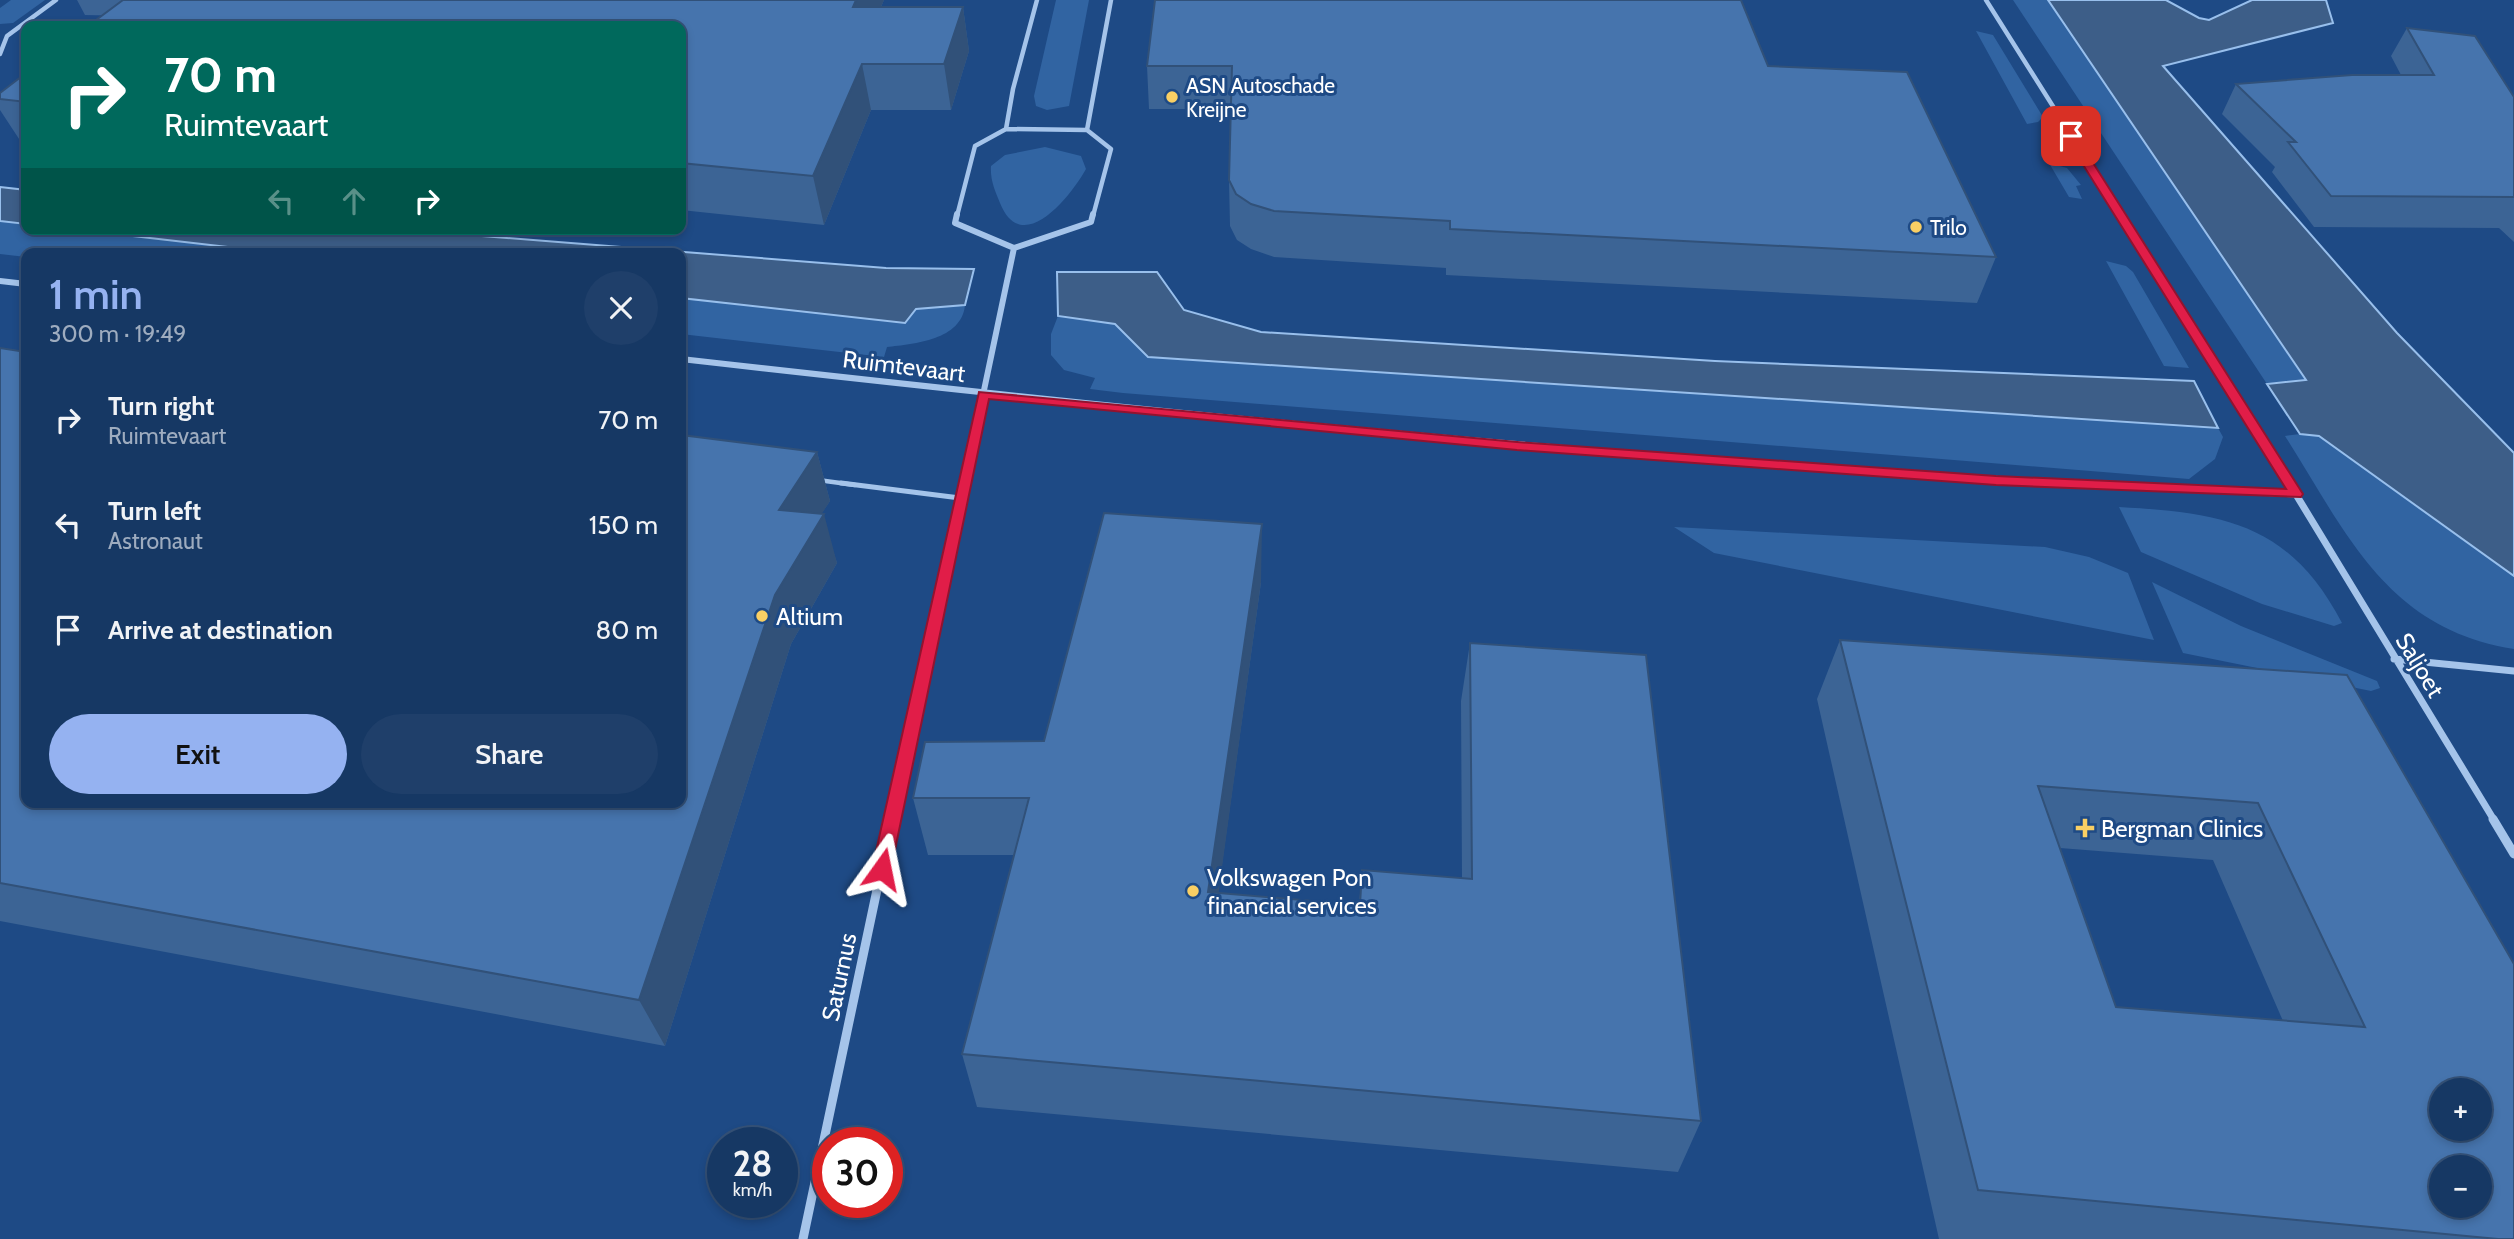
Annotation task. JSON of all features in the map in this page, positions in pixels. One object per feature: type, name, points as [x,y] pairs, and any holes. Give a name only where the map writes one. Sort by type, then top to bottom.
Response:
[{"type":"street","points":[[28,21],[57,0]]},
{"type":"street","points":[[1006,129],[1013,89],[1037,0]]},
{"type":"street","points":[[1087,130],[1111,0]]},
{"type":"street","name":"Saljoet","points":[[1986,0],[2296,494],[2514,853]]},
{"type":"street","points":[[0,54],[7,36],[21,26]]},
{"type":"street","points":[[0,36],[7,36]]},
{"type":"street","points":[[1006,129],[1087,130],[1111,149],[1091,222],[1014,248],[955,223],[975,146],[1006,129]]},
{"type":"street","name":"Saturnus","points":[[803,1239],[1014,248]]},
{"type":"street","points":[[0,281],[21,283]]},
{"type":"street","name":"Ruimtevaart","points":[[686,360],[984,395],[1530,447],[1996,480],[2296,494]]},
{"type":"street","points":[[2394,659],[2514,671]]},
{"type":"lane","points":[[814,479],[960,498]]},
{"type":"shaded area","points":[[11,0],[45,0],[13,23],[0,24],[0,8]]},
{"type":"shaded area","points":[[1056,0],[1089,0],[1069,106],[1047,110],[1036,106],[1034,96]]},
{"type":"shaded area","points":[[2013,0],[2048,0],[2306,381],[2267,384]]},
{"type":"shaded area","points":[[2048,0],[2166,0],[2199,18],[2209,20],[2252,0],[2326,0],[2333,23],[2163,66],[2397,333],[2514,453],[2514,576],[2319,436],[2300,434],[2267,384],[2306,380]]},
{"type":"shaded area","points":[[1976,31],[1993,35],[2043,117],[2038,122],[2027,124]]},
{"type":"shaded area","points":[[1045,147],[1081,156],[1086,169],[1069,193],[1046,217],[1033,224],[1021,225],[1009,218],[1000,203],[992,181],[991,166],[1005,155]]},
{"type":"shaded area","points":[[2049,163],[2067,168],[2081,185],[2076,186],[2082,199],[2069,197]]},
{"type":"shaded area","points":[[0,187],[21,189],[21,223],[0,221]]},
{"type":"shaded area","points":[[0,221],[21,223],[21,235],[124,235],[237,248],[21,248],[21,256],[0,254]]},
{"type":"shaded area","points":[[124,235],[470,235],[634,248],[237,248]]},
{"type":"shaded area","points":[[686,252],[886,268],[974,269],[965,305],[916,309],[905,323],[686,299]]},
{"type":"shaded area","points":[[2106,261],[2126,266],[2133,272],[2189,368],[2164,366]]},
{"type":"shaded area","points":[[1057,272],[1157,272],[1184,310],[1261,332],[1715,361],[2194,381],[2218,428],[1148,357],[1115,324],[1058,316]]},
{"type":"shaded area","points":[[686,299],[905,323],[916,309],[965,305],[962,317],[946,333],[923,342],[887,347],[884,357],[686,335]]},
{"type":"shaded area","points":[[1058,316],[1115,324],[1148,357],[2218,428],[2223,437],[2215,459],[2189,479],[1123,393],[1090,389],[1095,378],[1064,370],[1051,355],[1051,334]]},
{"type":"shaded area","points":[[2285,436],[2319,436],[2514,576],[2514,649],[2470,638],[2433,621],[2402,599],[2375,572],[2329,508]]},
{"type":"shaded area","points":[[2119,507],[2190,513],[2249,529],[2275,543],[2299,563],[2321,589],[2342,623],[2334,626],[2262,604],[2141,552]]},
{"type":"shaded area","points":[[1674,527],[2045,547],[2089,557],[2128,573],[2154,640],[1714,553]]},
{"type":"shaded area","points":[[2152,582],[2241,626],[2377,681],[2380,688],[2371,691],[2183,653]]},
{"type":"building","points":[[123,0],[856,0],[853,7],[963,7],[944,64],[862,64],[813,176],[686,163],[686,21],[95,21]]},
{"type":"building","points":[[1155,0],[1741,0],[1768,66],[1907,72],[1996,257],[1450,229],[1450,221],[1274,211],[1251,204],[1236,194],[1229,180],[1232,66],[1147,66]]},
{"type":"building","points":[[2407,28],[2475,36],[2514,97],[2514,197],[2331,196],[2288,142],[2296,142],[2236,84],[2352,75],[2434,75]]},
{"type":"building","points":[[21,77],[21,101],[0,99],[0,93]]},
{"type":"building","points":[[0,348],[21,351],[21,808],[686,808],[686,436],[817,452],[779,510],[824,514],[775,595],[639,1000],[0,883]]},
{"type":"building","points":[[1104,513],[1262,524],[1208,892],[1360,905],[1362,870],[1472,879],[1470,643],[1646,655],[1701,1121],[962,1054],[1029,798],[913,798],[925,742],[1044,741]]},
{"type":"building","points":[[1840,640],[2347,675],[2514,964],[2514,1239],[1978,1190]],"holes":[[[2038,786],[2258,803],[2365,1027],[2116,1007]]]},
{"type":"place","name":"ASN Autoschade Kreijne","points":[[1172,97]]},
{"type":"place","name":"Trilo","points":[[1916,227]]},
{"type":"place","name":"Altium","points":[[762,616]]},
{"type":"place","name":"Bergman Clinics","points":[[2085,828]]},
{"type":"place","name":"Volkswagen Pon financial services","points":[[1193,891]]},
{"type":"route","points":[[882,869],[984,395],[1517,446],[1996,480],[2296,494],[2071,136]]}]
